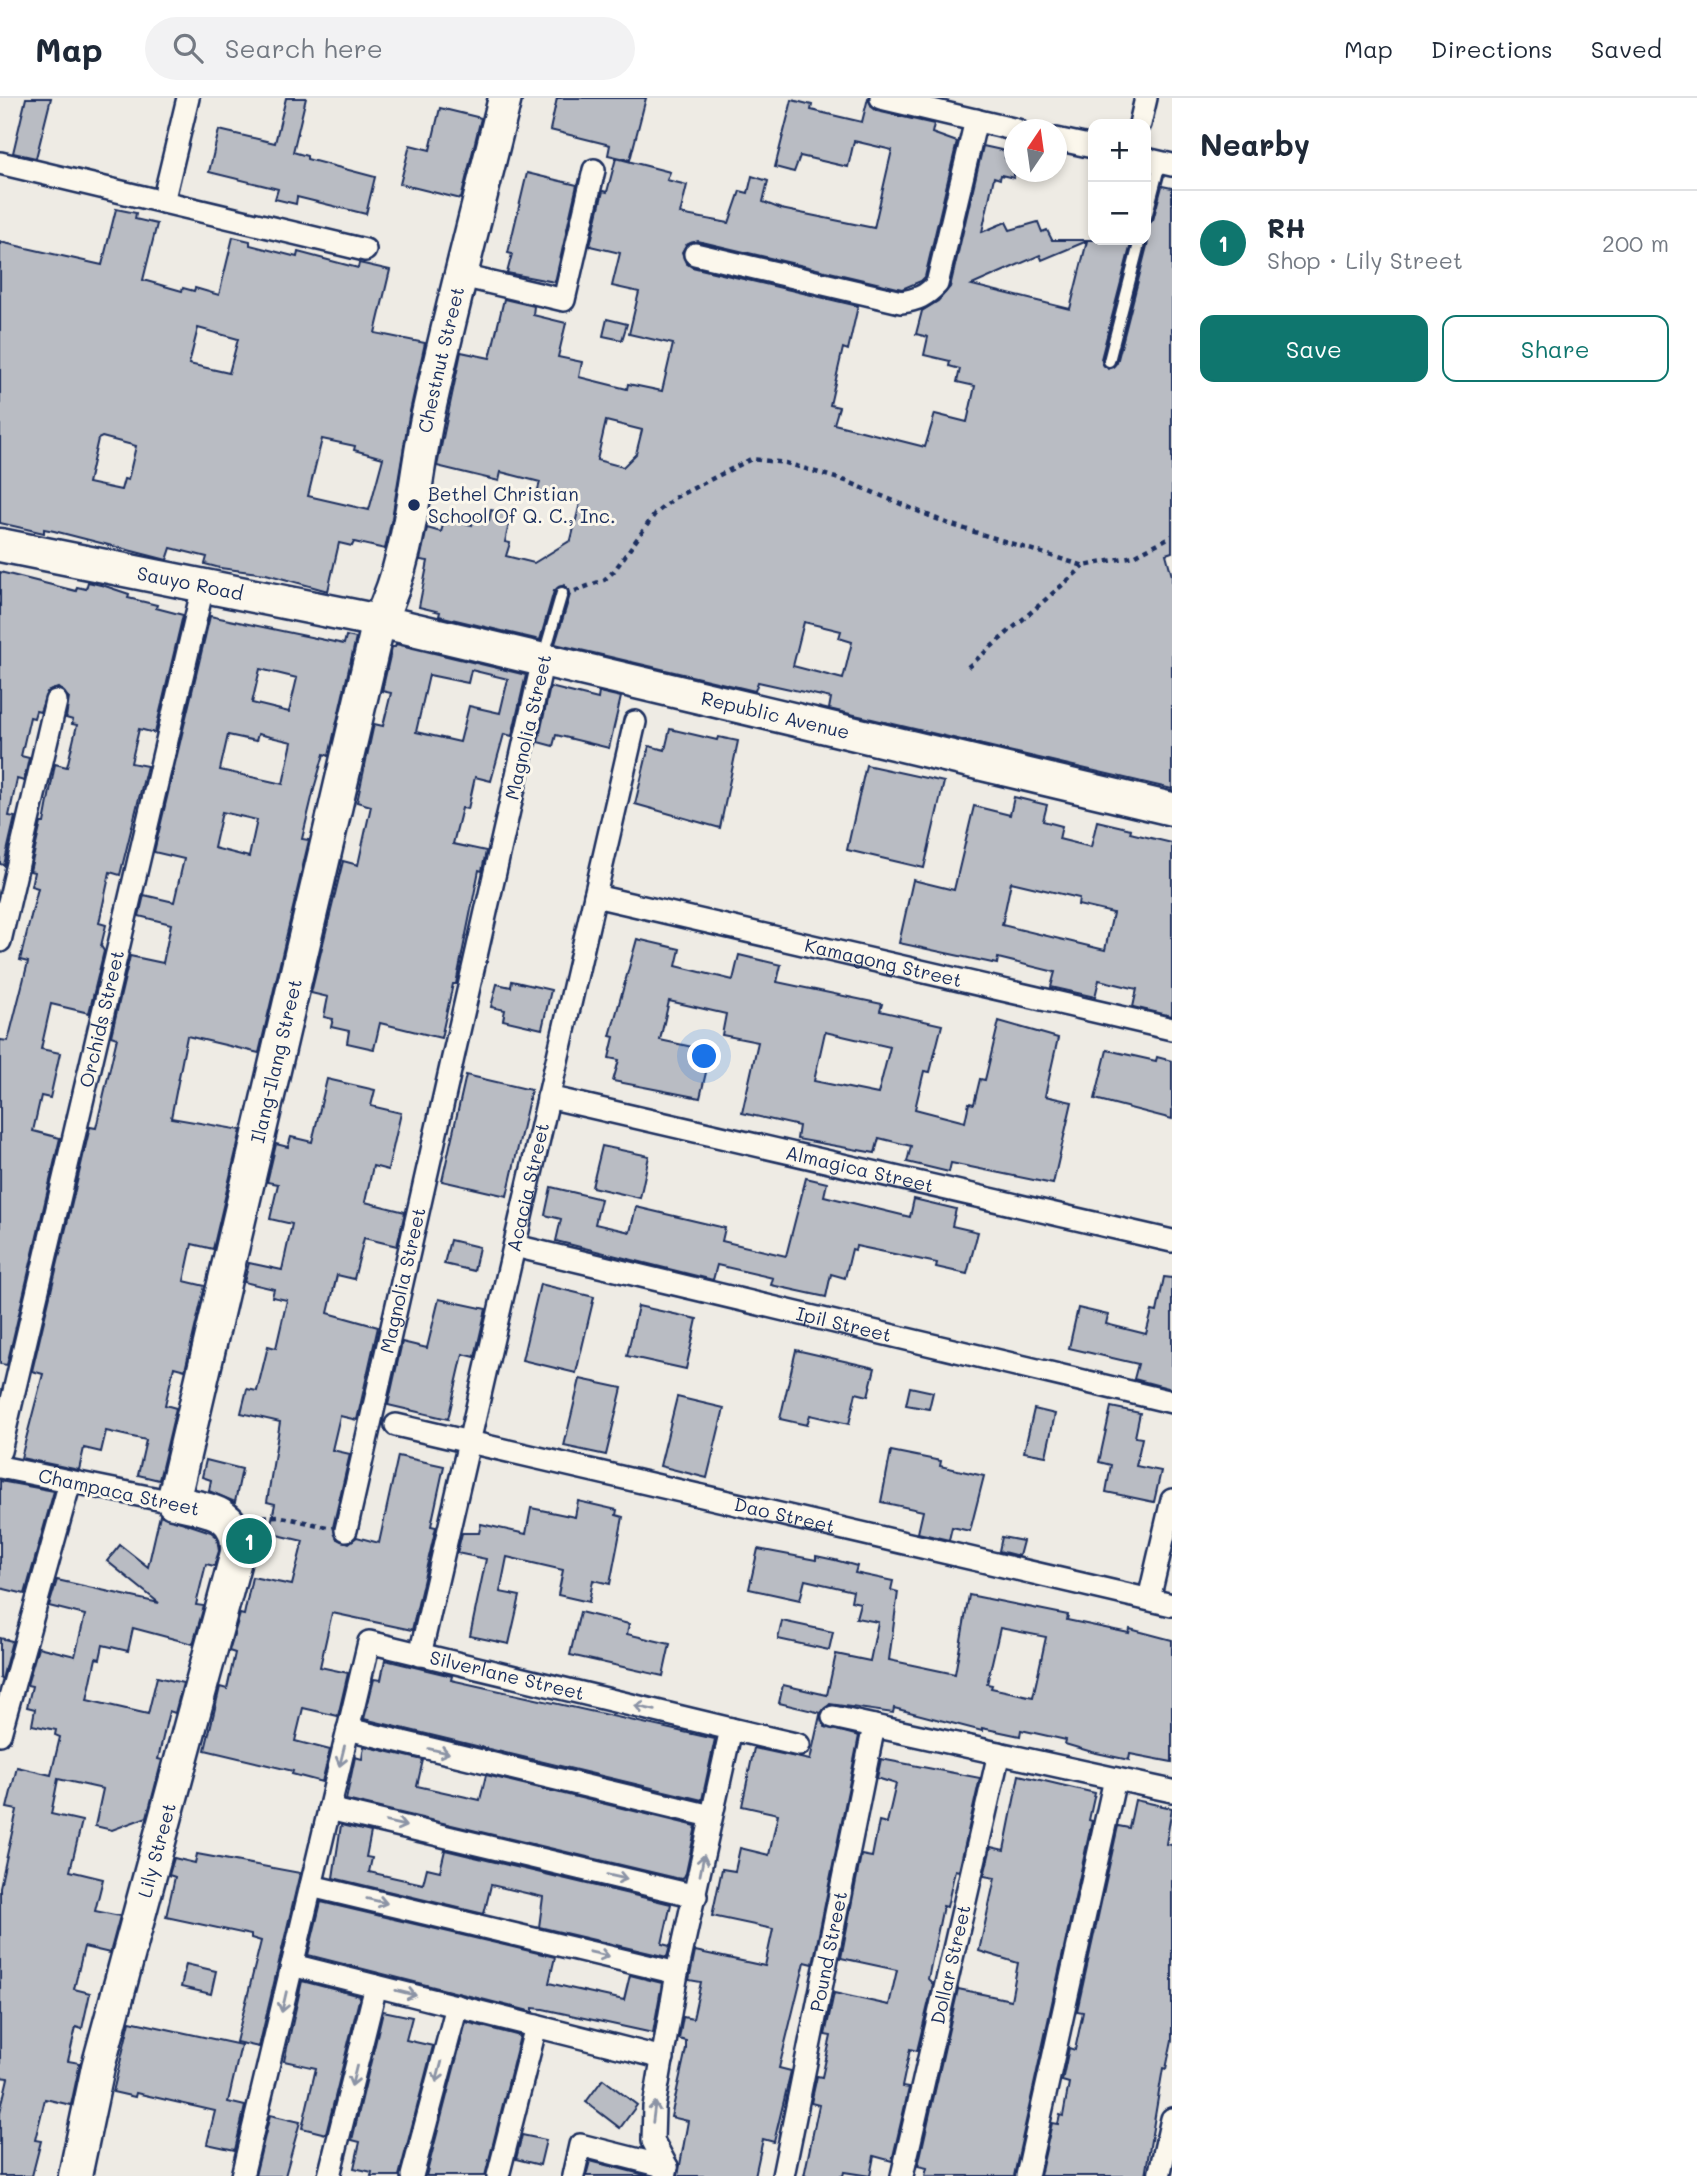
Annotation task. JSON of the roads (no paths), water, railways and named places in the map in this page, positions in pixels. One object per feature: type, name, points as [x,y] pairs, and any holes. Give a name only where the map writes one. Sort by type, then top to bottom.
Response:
[{"type":"street","points":[[163,202],[188,98]]},
{"type":"street","name":"Chestnut Street","points":[[379,621],[393,594],[399,571],[412,517],[427,421],[505,98]]},
{"type":"street","points":[[881,98],[1004,127]]},
{"type":"street","points":[[1141,119],[1146,98]]},
{"type":"street","points":[[695,254],[901,302],[921,297],[937,284],[976,120]]},
{"type":"street","points":[[1067,141],[1088,146]]},
{"type":"street","points":[[0,163],[365,250]]},
{"type":"street","points":[[462,276],[564,300],[594,170]]},
{"type":"street","name":"Sauyo Road","points":[[0,545],[379,621]]},
{"type":"street","name":"Orchids Street","points":[[0,1451],[203,587]]},
{"type":"street","name":"Republic Avenue","points":[[379,621],[1172,809]]},
{"type":"street","name":"Ilang-Ilang Street","points":[[173,1502],[379,621]]},
{"type":"street","name":"Magnolia Street","points":[[345,1530],[543,660]]},
{"type":"street","points":[[0,941],[56,701]]},
{"type":"street","name":"Acacia Street","points":[[420,1655],[635,722]]},
{"type":"street","name":"Kamagong Street","points":[[595,896],[1172,1029]]},
{"type":"street","name":"Almagica Street","points":[[548,1097],[1172,1241]]},
{"type":"street","name":"Ipil Street","points":[[515,1246],[1172,1402]]},
{"type":"street","name":"Dao Street","points":[[397,1424],[1172,1605]]},
{"type":"street","name":"Champaca Street","points":[[0,1467],[212,1512],[234,1527]]},
{"type":"street","points":[[0,1734],[70,1482]]},
{"type":"street","points":[[1149,1599],[1172,1500]]},
{"type":"street","name":"Lily Street","points":[[75,2176],[98,2067],[235,1563],[238,1544],[234,1527]]},
{"type":"street","name":"Silverlane Street","points":[[242,2176],[369,1642],[799,1745]]},
{"type":"street","points":[[833,1717],[1172,1791]]},
{"type":"street","name":"Pound Street","points":[[783,2176],[874,1726]]},
{"type":"street","points":[[348,1729],[711,1816]]},
{"type":"street","points":[[666,2171],[653,2140],[652,2121],[677,1973],[732,1729]]},
{"type":"street","name":"Dollar Street","points":[[902,2176],[999,1753]]},
{"type":"street","points":[[1027,2176],[1115,1779]]},
{"type":"street","points":[[329,1809],[695,1896]]},
{"type":"street","points":[[311,1886],[677,1973]]},
{"type":"street","points":[[292,1965],[663,2058]]},
{"type":"street","points":[[329,2176],[376,1986]]},
{"type":"street","points":[[412,2176],[457,2006]]},
{"type":"street","points":[[498,2176],[536,2026]]},
{"type":"street","points":[[1159,2176],[1172,2119]]},
{"type":"street","points":[[573,2176],[580,2145],[666,2171]]},
{"type":"lane","points":[[1151,196],[1159,163]]},
{"type":"lane","points":[[1108,361],[1139,245]]},
{"type":"lane","name":"Magnolia Street","points":[[543,660],[562,593]]},
{"type":"place","name":"Bethel Christian School Of Q. C., Inc.","points":[[414,505]]},
{"type":"place","name":"RH","points":[[249,1541]]}]
